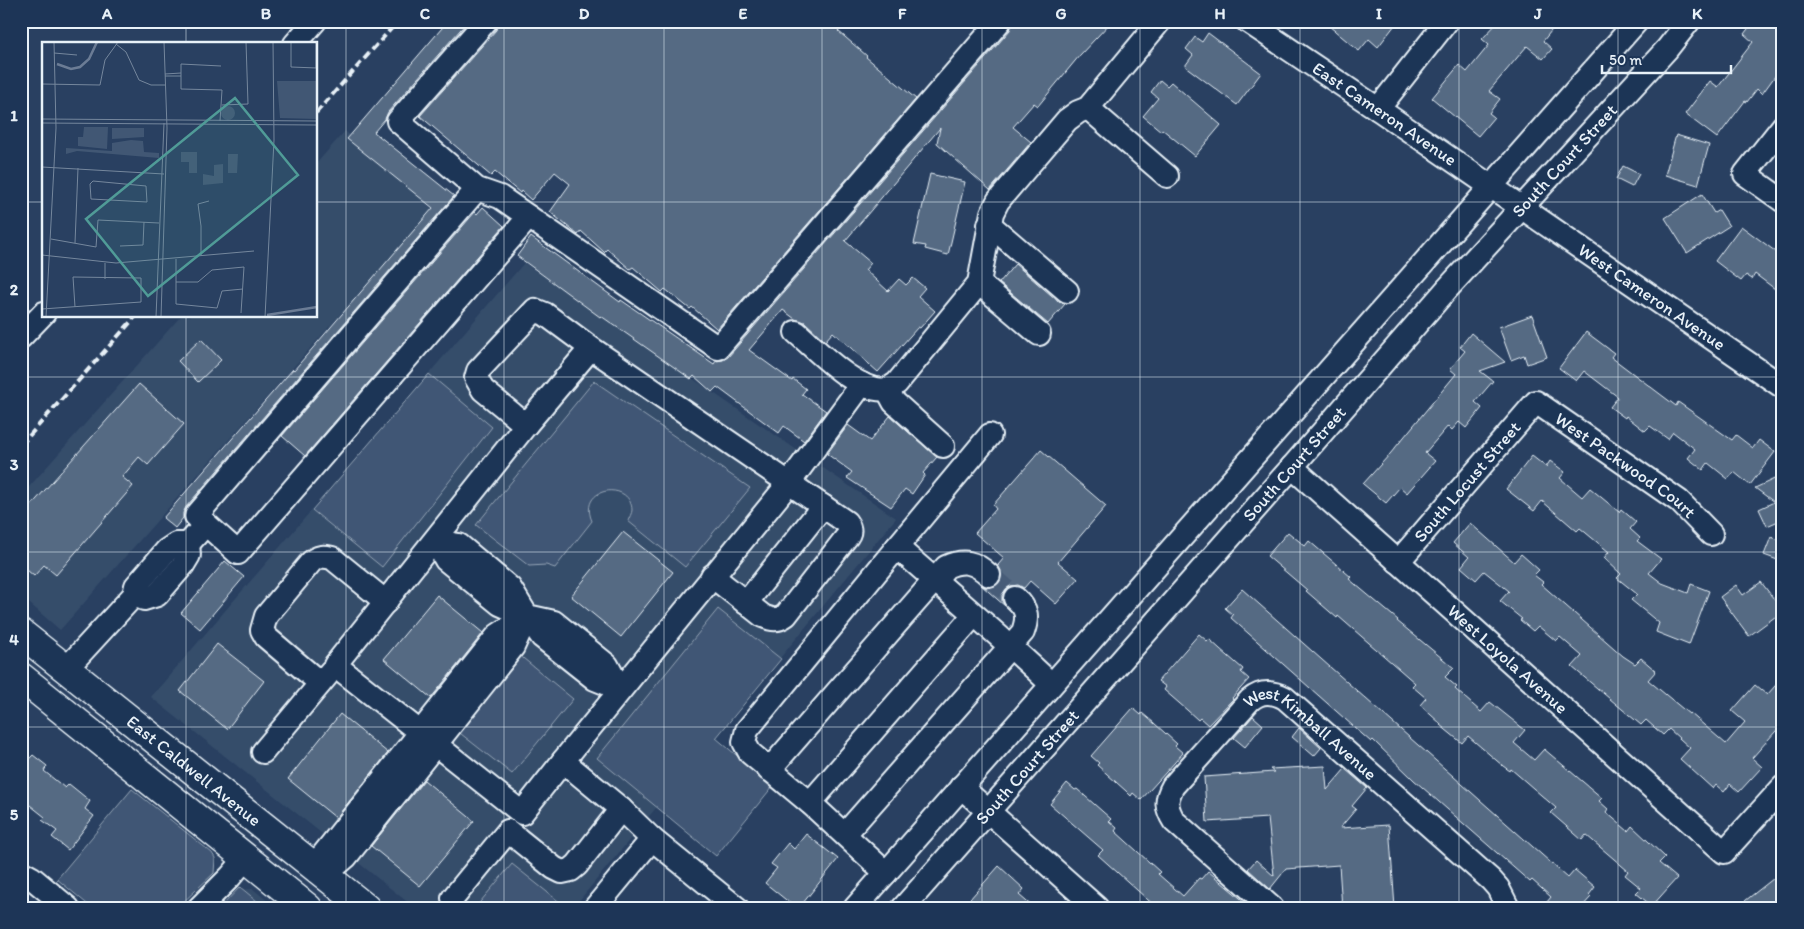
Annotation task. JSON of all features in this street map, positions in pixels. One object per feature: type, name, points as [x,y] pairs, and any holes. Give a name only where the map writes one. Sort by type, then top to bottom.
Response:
[{"type":"main road","name":"East Caldwell Avenue","points":[[21,633],[366,908]]},
{"type":"main road","name":"East Caldwell Avenue","points":[[21,678],[308,908]]},
{"type":"main road","points":[[124,759],[187,788],[290,869],[308,876],[320,870]]},
{"type":"street","points":[[297,42],[315,21]]},
{"type":"street","points":[[486,21],[398,121],[477,189],[500,196],[718,348],[1000,21]]},
{"type":"street","points":[[796,332],[844,373],[862,384],[876,389],[888,389],[897,383],[968,299],[979,283],[989,224],[998,201],[1067,120],[1088,108],[1160,21]]},
{"type":"street","name":"East Cameron Avenue","points":[[1247,21],[1492,186],[1520,207]]},
{"type":"street","points":[[1378,109],[1447,21]]},
{"type":"street","name":"South Court Street","points":[[855,908],[1637,21]]},
{"type":"street","name":"South Court Street","points":[[903,908],[1447,289],[1689,21]]},
{"type":"street","points":[[1088,108],[1167,176]]},
{"type":"street","points":[[1783,126],[1745,174],[1783,201]]},
{"type":"street","points":[[477,189],[196,516],[238,553],[529,218]]},
{"type":"street","name":"West Cameron Avenue","points":[[1520,207],[1783,387]]},
{"type":"street","points":[[989,224],[1067,291]]},
{"type":"street","points":[[979,283],[1039,334]]},
{"type":"street","points":[[526,425],[483,390],[476,378],[478,371],[535,310],[545,314],[591,348],[823,506],[846,522],[850,528],[850,534],[792,608],[780,619],[771,620],[712,576]]},
{"type":"street","points":[[21,337],[42,315]]},
{"type":"street","points":[[263,752],[386,602],[526,425],[591,348]]},
{"type":"street","points":[[453,898],[788,483],[862,384]]},
{"type":"street","points":[[888,389],[894,402],[943,446]]},
{"type":"street","name":"West Packwood Court","points":[[1536,402],[1679,501],[1711,534]]},
{"type":"street","name":"South Locust Street","points":[[1398,562],[1536,402]]},
{"type":"street","points":[[886,873],[810,803],[769,770],[746,747],[744,736],[746,730],[990,435]]},
{"type":"street","name":"West Loyola Avenue","points":[[1292,467],[1724,852],[1783,788]]},
{"type":"street","points":[[746,603],[823,506]]},
{"type":"street","points":[[66,669],[134,595],[144,599],[157,595],[183,565],[189,555],[188,544],[206,524]]},
{"type":"street","points":[[435,541],[446,560],[461,573],[500,604],[527,616],[542,637],[595,679],[620,689]]},
{"type":"street","points":[[897,547],[1012,646],[1051,684]]},
{"type":"street","points":[[320,683],[266,637],[262,630],[266,616],[311,562],[317,557],[324,556],[332,558],[386,602]]},
{"type":"street","points":[[769,770],[946,566],[956,562],[967,562],[990,575]]},
{"type":"street","points":[[845,834],[1023,632],[1027,621],[1026,612],[1022,604],[1015,598]]},
{"type":"street","points":[[810,803],[974,615]]},
{"type":"street","points":[[320,870],[346,856],[427,738],[513,647],[527,616]]},
{"type":"street","points":[[335,665],[522,813]]},
{"type":"street","name":"West Kimball Avenue","points":[[1272,908],[1174,821],[1168,812],[1166,803],[1168,794],[1173,786],[1250,700],[1257,694],[1266,692],[1277,693],[1285,698],[1491,880],[1498,888],[1508,908]]},
{"type":"street","points":[[563,761],[621,809],[652,839],[737,908]]},
{"type":"street","points":[[961,788],[1097,908]]},
{"type":"street","points":[[508,831],[554,868],[562,872],[571,870],[577,865],[621,809]]},
{"type":"street","points":[[595,908],[652,839]]},
{"type":"street","points":[[199,908],[246,858]]},
{"type":"street","points":[[21,872],[32,878],[68,908]]},
{"type":"shaded area","points":[[345,131],[433,210],[60,630],[21,596],[21,496],[179,318],[318,318],[318,162]]},
{"type":"shaded area","points":[[524,263],[896,518],[573,908],[415,908],[151,697]]},
{"type":"shaded area","points":[[429,374],[492,427],[382,567],[312,510]]},
{"type":"shaded area","points":[[594,381],[750,488],[685,567],[628,521],[632,510],[629,500],[623,494],[615,491],[606,491],[598,494],[592,500],[589,509],[592,521],[555,568],[546,565],[529,566],[476,525]]},
{"type":"shaded area","points":[[718,609],[781,659],[716,738],[773,786],[716,856],[597,758]]},
{"type":"shaded area","points":[[518,654],[573,699],[512,774],[456,730]]},
{"type":"shaded area","points":[[132,789],[212,853],[215,858],[214,873],[177,908],[92,908],[57,879]]},
{"type":"shaded area","points":[[512,864],[567,908],[475,908]]},
{"type":"shaded area","points":[[240,887],[257,901],[255,908],[220,908]]},
{"type":"shaded area","points":[[253,889],[276,908],[223,908],[240,890]]},
{"type":"building","points":[[448,21],[468,21],[388,112],[385,119],[374,132],[454,196],[186,507],[183,518],[175,528],[163,518],[294,370],[433,208],[347,139]]},
{"type":"building","points":[[499,21],[847,21],[838,31],[916,99],[717,329],[692,307],[690,309],[665,289],[662,292],[633,267],[630,269],[607,249],[604,252],[581,231],[578,235],[550,212],[570,184],[555,172],[531,200],[495,172],[491,176],[420,116],[496,30]]},
{"type":"building","points":[[1013,21],[1112,21],[1080,55],[1038,106],[1034,103],[1013,127],[1031,142],[990,190],[937,143],[940,128],[845,241],[871,263],[865,270],[888,291],[899,279],[906,285],[913,278],[925,288],[918,296],[935,311],[878,372],[833,332],[825,341],[805,322],[795,319],[783,310],[749,350],[806,389],[802,394],[826,411],[804,441],[784,426],[779,433],[717,387],[712,392],[694,376],[691,379],[600,317],[517,256],[531,237],[620,302],[621,300],[714,364],[716,361],[723,360],[728,357],[1010,30]]},
{"type":"building","points":[[1323,21],[1398,21],[1378,47],[1369,39],[1359,51]]},
{"type":"building","points":[[1499,21],[1559,21],[1543,41],[1552,49],[1543,59],[1527,46],[1489,91],[1500,99],[1489,113],[1494,117],[1478,136],[1432,98],[1459,65],[1467,72],[1489,45],[1482,39]]},
{"type":"building","points":[[1754,21],[1783,21],[1783,65],[1762,94],[1757,89],[1747,102],[1745,101],[1717,138],[1685,114],[1710,81],[1718,87],[1753,42],[1744,34]]},
{"type":"building","points":[[1208,33],[1261,73],[1237,105],[1185,66],[1193,55],[1186,49],[1195,37],[1202,42]]},
{"type":"building","points":[[1160,80],[1167,86],[1171,82],[1221,125],[1195,156],[1143,116],[1158,98],[1151,92]]},
{"type":"building","points":[[1676,135],[1709,145],[1698,185],[1665,175]]},
{"type":"building","points":[[1623,166],[1639,174],[1632,187],[1616,179]]},
{"type":"building","points":[[930,174],[965,182],[948,255],[925,249],[926,246],[914,244]]},
{"type":"building","points":[[1702,194],[1714,213],[1719,210],[1729,226],[1687,253],[1665,218]]},
{"type":"building","points":[[483,207],[504,226],[305,456],[282,436],[475,212],[477,214]]},
{"type":"building","points":[[1741,226],[1783,257],[1783,295],[1755,274],[1752,279],[1746,275],[1741,281],[1715,261]]},
{"type":"building","points":[[1015,264],[1058,301],[1065,304],[1048,324],[999,283]]},
{"type":"building","points":[[1532,315],[1547,357],[1527,364],[1524,355],[1511,360],[1499,327]]},
{"type":"building","points":[[1586,332],[1614,353],[1611,357],[1676,406],[1678,402],[1732,440],[1736,435],[1753,448],[1759,440],[1775,452],[1750,485],[1734,472],[1728,479],[1708,463],[1703,470],[1688,458],[1695,449],[1673,432],[1668,439],[1650,426],[1645,431],[1626,416],[1625,418],[1610,407],[1618,397],[1584,371],[1576,381],[1559,368]]},
{"type":"building","points":[[1471,333],[1505,362],[1480,371],[1493,381],[1475,402],[1482,408],[1466,428],[1459,422],[1452,430],[1448,426],[1425,453],[1435,461],[1407,493],[1400,487],[1386,503],[1363,484],[1456,374],[1450,369],[1465,351],[1460,347]]},
{"type":"building","points":[[201,339],[221,360],[198,382],[178,361]]},
{"type":"building","points":[[139,384],[184,424],[148,465],[139,457],[122,477],[133,486],[56,575],[44,565],[34,576],[21,565],[21,517]]},
{"type":"building","points":[[890,416],[937,457],[923,473],[925,475],[912,494],[905,489],[891,507],[847,478],[852,472],[827,454],[848,425],[870,441]]},
{"type":"building","points":[[1041,450],[1106,506],[1058,562],[1078,579],[1056,604],[1030,581],[1024,588],[1018,585],[1006,589],[1002,595],[1002,601],[1005,606],[981,585],[986,588],[993,587],[999,583],[1002,578],[998,565],[1004,558],[975,533],[996,509],[993,505]]},
{"type":"building","points":[[1532,456],[1546,467],[1550,461],[1565,472],[1560,478],[1582,497],[1590,488],[1619,512],[1621,509],[1636,522],[1630,529],[1640,538],[1637,541],[1661,559],[1649,573],[1662,583],[1688,593],[1691,584],[1709,591],[1689,645],[1656,632],[1659,623],[1631,600],[1637,594],[1617,578],[1621,574],[1604,558],[1609,552],[1580,528],[1577,531],[1542,501],[1534,511],[1506,489]]},
{"type":"building","points":[[1783,475],[1783,519],[1767,526],[1759,509],[1774,502],[1755,488]]},
{"type":"building","points":[[1470,523],[1514,562],[1521,554],[1539,570],[1534,575],[1543,582],[1541,584],[1623,656],[1635,664],[1641,658],[1656,671],[1648,680],[1726,744],[1745,722],[1732,711],[1755,685],[1767,695],[1783,677],[1783,723],[1752,758],[1762,767],[1739,792],[1730,784],[1724,792],[1716,785],[1713,789],[1680,759],[1690,748],[1669,729],[1663,735],[1646,720],[1641,725],[1572,667],[1582,656],[1560,637],[1556,641],[1538,626],[1533,631],[1500,601],[1509,591],[1484,571],[1476,580],[1461,567],[1469,557],[1453,543]]},
{"type":"building","points":[[623,532],[673,572],[621,637],[571,596]]},
{"type":"building","points":[[1288,532],[1305,546],[1309,541],[1351,577],[1349,579],[1454,668],[1445,677],[1457,687],[1455,689],[1481,712],[1490,702],[1525,730],[1514,743],[1534,760],[1544,749],[1602,798],[1599,801],[1608,809],[1606,812],[1628,831],[1632,826],[1665,857],[1659,863],[1677,878],[1652,906],[1636,893],[1641,888],[1625,875],[1628,871],[1586,835],[1582,840],[1551,813],[1556,808],[1511,769],[1510,771],[1503,766],[1468,736],[1462,743],[1440,725],[1420,705],[1426,698],[1412,686],[1415,683],[1267,556]]},
{"type":"building","points":[[1771,537],[1783,541],[1783,562],[1764,555]]},
{"type":"building","points":[[225,561],[244,577],[200,629],[181,613]]},
{"type":"building","points":[[1761,582],[1783,611],[1749,636],[1720,597],[1736,585],[1743,595]]},
{"type":"building","points":[[1242,589],[1568,878],[1575,870],[1595,887],[1589,895],[1591,897],[1581,908],[1542,908],[1551,897],[1532,880],[1530,882],[1414,780],[1373,740],[1371,742],[1231,618],[1233,615],[1225,608]]},
{"type":"building","points":[[437,595],[483,633],[431,698],[384,659]]},
{"type":"building","points":[[1199,634],[1207,641],[1209,639],[1243,669],[1241,672],[1249,679],[1208,725],[1200,718],[1198,720],[1164,690],[1166,687],[1158,681]]},
{"type":"building","points":[[217,644],[264,681],[227,729],[180,691]]},
{"type":"building","points":[[1133,708],[1154,723],[1177,744],[1175,746],[1183,753],[1141,800],[1133,793],[1131,796],[1097,765],[1099,763],[1091,756]]},
{"type":"building","points":[[340,714],[388,753],[336,818],[288,779]]},
{"type":"building","points":[[1253,716],[1263,725],[1245,747],[1234,738]]},
{"type":"building","points":[[1299,728],[1321,748],[1314,756],[1292,737]]},
{"type":"building","points":[[21,755],[28,760],[33,755],[47,766],[44,771],[65,788],[69,784],[90,801],[85,809],[94,816],[68,850],[52,837],[57,831],[42,820],[45,817],[21,798]]},
{"type":"building","points":[[1325,766],[1327,790],[1345,769],[1367,788],[1352,806],[1356,809],[1340,828],[1389,825],[1395,908],[1342,908],[1339,865],[1286,869],[1270,889],[1248,869],[1256,860],[1274,876],[1268,818],[1207,822],[1204,777],[1274,772],[1270,769]]},
{"type":"building","points":[[424,780],[474,821],[420,886],[371,846]]},
{"type":"building","points":[[1067,783],[1075,790],[1077,789],[1111,819],[1109,821],[1117,828],[1115,831],[1183,896],[1208,871],[1252,908],[1157,908],[1098,855],[1103,850],[1050,804]]},
{"type":"building","points":[[806,834],[838,859],[799,908],[796,908],[765,883],[777,868],[771,864],[788,843],[794,849]]},
{"type":"building","points":[[999,866],[1024,889],[1019,895],[1034,908],[962,908]]},
{"type":"building","points":[[1783,871],[1783,908],[1736,908]]},
{"type":"tunnel","points":[[989,575],[1015,598]]},
{"type":"railway","points":[[318,111],[398,21]]},
{"type":"railway","points":[[21,445],[134,318]]}]
